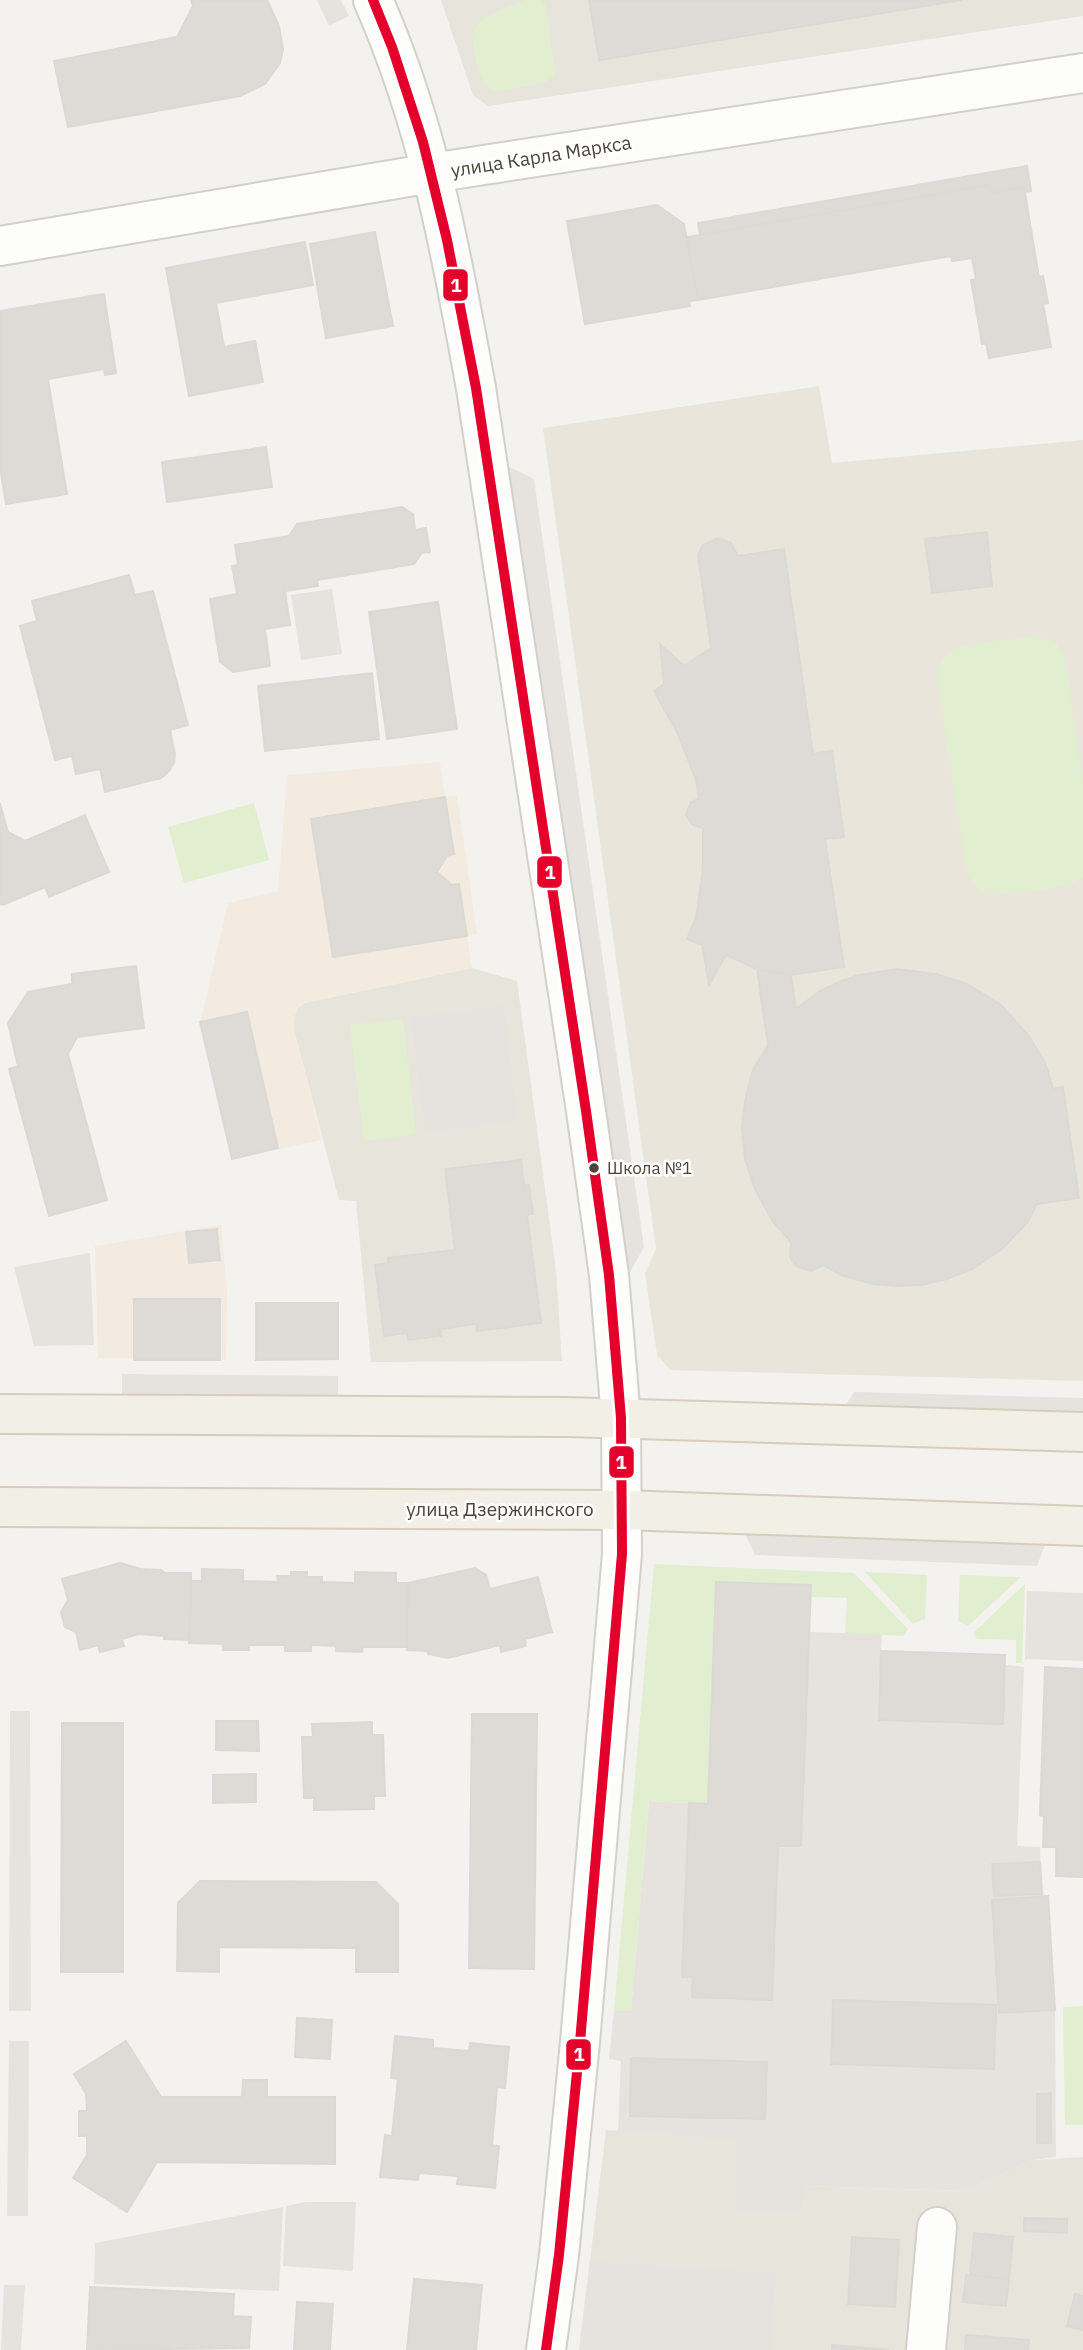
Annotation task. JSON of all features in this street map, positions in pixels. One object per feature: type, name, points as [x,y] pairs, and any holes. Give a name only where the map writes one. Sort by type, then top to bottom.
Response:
[{"type":"main road","points":[[0,1414],[621,1418],[1083,1433]]},
{"type":"main road","name":"улица Дзержинского","points":[[0,1507],[622,1510],[1083,1525]]},
{"type":"street","points":[[373,0],[401,67],[421,129],[457,283],[480,413],[609,1275],[621,1418],[621,1554],[584,2004],[559,2255],[546,2350]]},
{"type":"street","name":"улица Карла Маркса","points":[[0,246],[432,173],[1083,73]]},
{"type":"street","points":[[926,2350],[937,2227]]},
{"type":"shaded area","points":[[317,0],[341,0],[349,16],[329,26]]},
{"type":"shaded area","points":[[441,0],[1083,0],[1083,16],[488,106],[473,95]]},
{"type":"shaded area","points":[[819,386],[832,463],[1083,440],[1083,1381],[670,1370],[657,1355],[645,1273],[656,1249],[543,428]]},
{"type":"shaded area","points":[[506,465],[534,479],[644,1247],[629,1274]]},
{"type":"shaded area","points":[[332,589],[342,654],[301,660],[291,595]]},
{"type":"shaded area","points":[[440,762],[445,797],[457,796],[477,934],[467,936],[472,968],[304,1003],[297,1009],[294,1030],[322,1140],[232,1159],[200,1023],[228,903],[278,891],[287,775]]},
{"type":"shaded area","points":[[472,968],[517,981],[556,1270],[562,1361],[371,1362],[356,1201],[339,1200],[294,1030],[294,1018],[297,1009],[304,1003]]},
{"type":"shaded area","points":[[504,1006],[517,1122],[425,1133],[411,1017]]},
{"type":"shaded area","points":[[221,1225],[227,1291],[226,1360],[98,1358],[95,1246]]},
{"type":"shaded area","points":[[90,1253],[94,1345],[34,1346],[14,1267]]},
{"type":"shaded area","points":[[122,1374],[338,1376],[338,1398],[122,1396]]},
{"type":"shaded area","points":[[854,1392],[1083,1398],[1083,1419],[840,1414]]},
{"type":"shaded area","points":[[745,1534],[1045,1545],[1037,1566],[755,1555]]},
{"type":"shaded area","points":[[716,1582],[811,1585],[809,1632],[882,1634],[881,1651],[1024,1667],[1017,1846],[1040,1847],[1042,1896],[1048,1896],[1055,2010],[1056,2157],[1033,2160],[964,2191],[804,2186],[800,2214],[736,2212],[736,2139],[618,2131],[621,2061],[609,2059],[614,2011],[631,2011],[649,1801],[708,1804]]},
{"type":"shaded area","points":[[1027,1591],[1083,1593],[1083,1661],[1025,1659]]},
{"type":"shaded area","points":[[10,1711],[30,1711],[31,2011],[9,2011]]},
{"type":"shaded area","points":[[9,2041],[29,2041],[28,2216],[7,2216]]},
{"type":"shaded area","points":[[606,2130],[736,2138],[736,2211],[803,2186],[964,2191],[1033,2160],[1083,2157],[1083,2350],[579,2350]]},
{"type":"shaded area","points":[[306,2202],[356,2202],[353,2271],[283,2266],[286,2206]]},
{"type":"shaded area","points":[[283,2207],[279,2291],[94,2284],[95,2243]]},
{"type":"shaded area","points":[[590,2261],[776,2273],[770,2350],[579,2350]]},
{"type":"shaded area","points":[[4,2285],[25,2285],[21,2350],[1,2350]]},
{"type":"green space","points":[[524,0],[541,0],[545,4],[556,74],[546,82],[497,92],[490,89],[481,77],[472,35],[487,17]]},
{"type":"green space","points":[[1035,636],[1055,642],[1065,658],[1083,781],[1083,877],[1048,889],[1015,893],[987,892],[975,885],[966,871],[937,680],[938,671],[945,657],[958,648]]},
{"type":"green space","points":[[254,803],[269,860],[184,883],[168,827]]},
{"type":"green space","points":[[403,1019],[416,1135],[364,1141],[350,1025]]},
{"type":"green space","points":[[654,1564],[854,1573],[908,1629],[903,1636],[845,1633],[847,1598],[810,1597],[810,1585],[716,1582],[708,1804],[649,1801],[631,2011],[614,2011]]},
{"type":"green space","points":[[865,1572],[927,1575],[925,1619],[913,1624]]},
{"type":"green space","points":[[960,1575],[1021,1577],[968,1626],[958,1621]]},
{"type":"green space","points":[[1025,1584],[1022,1663],[1016,1663],[1016,1640],[977,1639],[973,1633]]},
{"type":"green space","points":[[1083,2006],[1083,2125],[1065,2125],[1063,2007]]},
{"type":"building","points":[[191,0],[267,0],[279,26],[283,49],[280,63],[265,84],[240,96],[68,127],[54,61],[177,37],[193,6]]},
{"type":"building","points":[[589,0],[962,0],[599,60]]},
{"type":"building","points":[[1027,166],[1031,191],[1024,192],[1024,187],[991,193],[989,185],[700,235],[698,223]]},
{"type":"building","points":[[989,185],[991,193],[1024,187],[1039,277],[1043,276],[1048,303],[1043,304],[1051,347],[989,358],[986,343],[982,344],[971,280],[976,279],[972,258],[952,261],[951,256],[698,300],[687,237]]},
{"type":"building","points":[[657,205],[684,224],[698,300],[689,301],[690,306],[585,324],[567,221]]},
{"type":"building","points":[[375,232],[393,326],[326,338],[310,244]]},
{"type":"building","points":[[305,242],[313,285],[216,303],[224,347],[255,341],[263,382],[189,396],[166,268]]},
{"type":"building","points":[[104,294],[116,373],[105,375],[104,369],[48,379],[67,494],[6,504],[0,467],[0,311]]},
{"type":"building","points":[[266,447],[272,487],[167,502],[162,462]]},
{"type":"building","points":[[402,507],[413,514],[415,530],[426,528],[430,552],[422,553],[414,564],[317,580],[318,586],[285,591],[290,625],[265,629],[270,666],[233,672],[220,662],[210,599],[237,594],[232,566],[238,565],[235,545],[289,536],[297,524]]},
{"type":"building","points":[[987,532],[992,586],[932,593],[925,539]]},
{"type":"building","points":[[718,538],[731,543],[738,556],[784,549],[813,754],[832,751],[844,837],[825,839],[844,967],[791,975],[757,969],[726,955],[709,985],[702,945],[687,939],[696,917],[703,869],[703,828],[693,825],[686,815],[691,802],[699,799],[696,780],[678,734],[654,691],[664,684],[660,644],[684,666],[711,648],[698,555],[703,545]]},
{"type":"building","points":[[129,575],[135,595],[153,591],[188,725],[170,730],[174,763],[161,778],[105,792],[100,769],[76,774],[72,756],[55,760],[20,626],[37,621],[32,601]]},
{"type":"building","points":[[438,602],[457,729],[387,739],[369,612]]},
{"type":"building","points":[[372,673],[379,739],[265,751],[258,686]]},
{"type":"building","points":[[445,797],[454,854],[447,856],[437,872],[452,885],[459,884],[467,936],[333,957],[311,819]]},
{"type":"building","points":[[0,803],[8,832],[25,841],[85,815],[109,872],[49,897],[45,887],[0,904]]},
{"type":"building","points":[[136,966],[144,1028],[77,1037],[68,1054],[107,1200],[49,1216],[9,1069],[18,1066],[8,1023],[28,992],[72,984],[72,974]]},
{"type":"building","points":[[757,969],[791,975],[796,1009],[820,991],[839,982],[859,975],[898,969],[936,974],[967,984],[1001,1005],[1029,1036],[1046,1065],[1053,1089],[1063,1087],[1079,1198],[1037,1204],[1027,1223],[1002,1249],[972,1269],[947,1279],[921,1285],[873,1284],[844,1276],[823,1265],[811,1271],[796,1266],[790,1257],[791,1242],[773,1222],[754,1187],[745,1159],[742,1128],[745,1101],[753,1070],[768,1045]]},
{"type":"building","points":[[247,1012],[278,1148],[232,1159],[200,1022]]},
{"type":"building","points":[[521,1160],[524,1186],[529,1185],[533,1214],[527,1215],[541,1323],[477,1331],[476,1324],[440,1329],[441,1336],[408,1340],[407,1333],[384,1336],[375,1265],[388,1263],[388,1258],[455,1250],[445,1169]]},
{"type":"building","points":[[217,1229],[220,1260],[189,1263],[186,1232]]},
{"type":"building","points":[[134,1299],[220,1299],[220,1360],[134,1360]]},
{"type":"building","points":[[256,1303],[338,1303],[338,1359],[256,1360]]},
{"type":"building","points":[[120,1563],[165,1573],[191,1573],[190,1640],[139,1634],[122,1639],[124,1646],[100,1652],[98,1645],[80,1650],[76,1632],[65,1627],[61,1612],[68,1600],[62,1579]]},
{"type":"building","points":[[475,1568],[486,1575],[490,1589],[538,1577],[552,1632],[525,1639],[526,1646],[501,1652],[500,1645],[448,1658],[428,1654],[428,1651],[407,1650],[408,1583]]},
{"type":"building","points":[[202,1569],[243,1570],[243,1581],[278,1582],[277,1576],[291,1576],[291,1572],[307,1572],[307,1577],[322,1577],[322,1582],[355,1583],[355,1572],[396,1573],[396,1583],[408,1583],[407,1647],[363,1647],[362,1652],[336,1651],[336,1646],[311,1645],[311,1651],[285,1651],[285,1645],[249,1645],[249,1650],[223,1650],[223,1644],[189,1643],[191,1581],[202,1581]]},
{"type":"building","points":[[716,1582],[811,1585],[801,1846],[778,1846],[772,2000],[692,1997],[693,1977],[682,1977],[689,1803],[708,1804]]},
{"type":"building","points":[[881,1651],[1005,1655],[1003,1724],[879,1720]]},
{"type":"building","points":[[1045,1667],[1083,1669],[1083,1877],[1056,1876],[1056,1847],[1043,1847],[1044,1816],[1040,1815]]},
{"type":"building","points":[[472,1714],[537,1714],[534,1969],[469,1968]]},
{"type":"building","points":[[216,1721],[258,1721],[259,1751],[216,1750]]},
{"type":"building","points":[[372,1722],[372,1735],[383,1735],[385,1796],[374,1796],[374,1809],[314,1810],[314,1798],[304,1798],[302,1737],[313,1737],[312,1724]]},
{"type":"building","points":[[62,1723],[123,1723],[123,1972],[61,1972]]},
{"type":"building","points":[[256,1774],[256,1802],[213,1803],[213,1775]]},
{"type":"building","points":[[1040,1862],[1042,1894],[994,1896],[992,1864]]},
{"type":"building","points":[[200,1881],[376,1882],[398,1904],[398,1972],[356,1972],[356,1948],[219,1947],[219,1972],[177,1971],[178,1903]]},
{"type":"building","points":[[1048,1896],[1055,2010],[999,2013],[992,1900]]},
{"type":"building","points":[[833,2000],[996,2005],[994,2069],[831,2064]]},
{"type":"building","points":[[297,2018],[332,2020],[330,2059],[295,2057]]},
{"type":"building","points":[[395,2036],[433,2040],[433,2048],[469,2051],[470,2043],[509,2047],[505,2088],[497,2087],[492,2145],[499,2146],[495,2188],[457,2184],[458,2176],[419,2173],[418,2180],[380,2177],[385,2135],[392,2136],[398,2079],[391,2078]]},
{"type":"building","points":[[126,2041],[161,2097],[242,2097],[243,2080],[267,2080],[267,2097],[335,2097],[335,2164],[157,2162],[127,2212],[73,2178],[87,2155],[87,2136],[79,2136],[79,2111],[87,2111],[86,2094],[74,2074]]},
{"type":"building","points":[[631,2058],[767,2062],[765,2119],[630,2116]]},
{"type":"building","points":[[1051,2093],[1051,2143],[1037,2143],[1037,2094]]},
{"type":"building","points":[[1024,2218],[1067,2219],[1067,2233],[1024,2231]]},
{"type":"building","points":[[974,2233],[1013,2237],[1009,2279],[970,2275]]},
{"type":"building","points":[[852,2237],[899,2240],[895,2307],[848,2304]]},
{"type":"building","points":[[966,2275],[1009,2279],[1006,2306],[963,2302]]},
{"type":"building","points":[[414,2279],[482,2285],[476,2350],[407,2350]]},
{"type":"building","points":[[90,2287],[234,2294],[233,2316],[251,2317],[249,2348],[87,2350]]},
{"type":"building","points":[[1075,2294],[1083,2296],[1083,2330],[1067,2326]]},
{"type":"building","points":[[297,2302],[333,2304],[330,2350],[294,2350]]},
{"type":"building","points":[[966,2335],[1029,2340],[1028,2350],[965,2350]]},
{"type":"building","points":[[832,2345],[890,2350],[832,2350]]},
{"type":"transit line","name":"1","points":[[373,0],[392,47],[423,142],[447,240],[476,388],[586,1111],[609,1275],[621,1418],[622,1554],[580,2042],[559,2255],[546,2350]]},
{"type":"place","name":"Школа №1","points":[[594,1168]]}]
